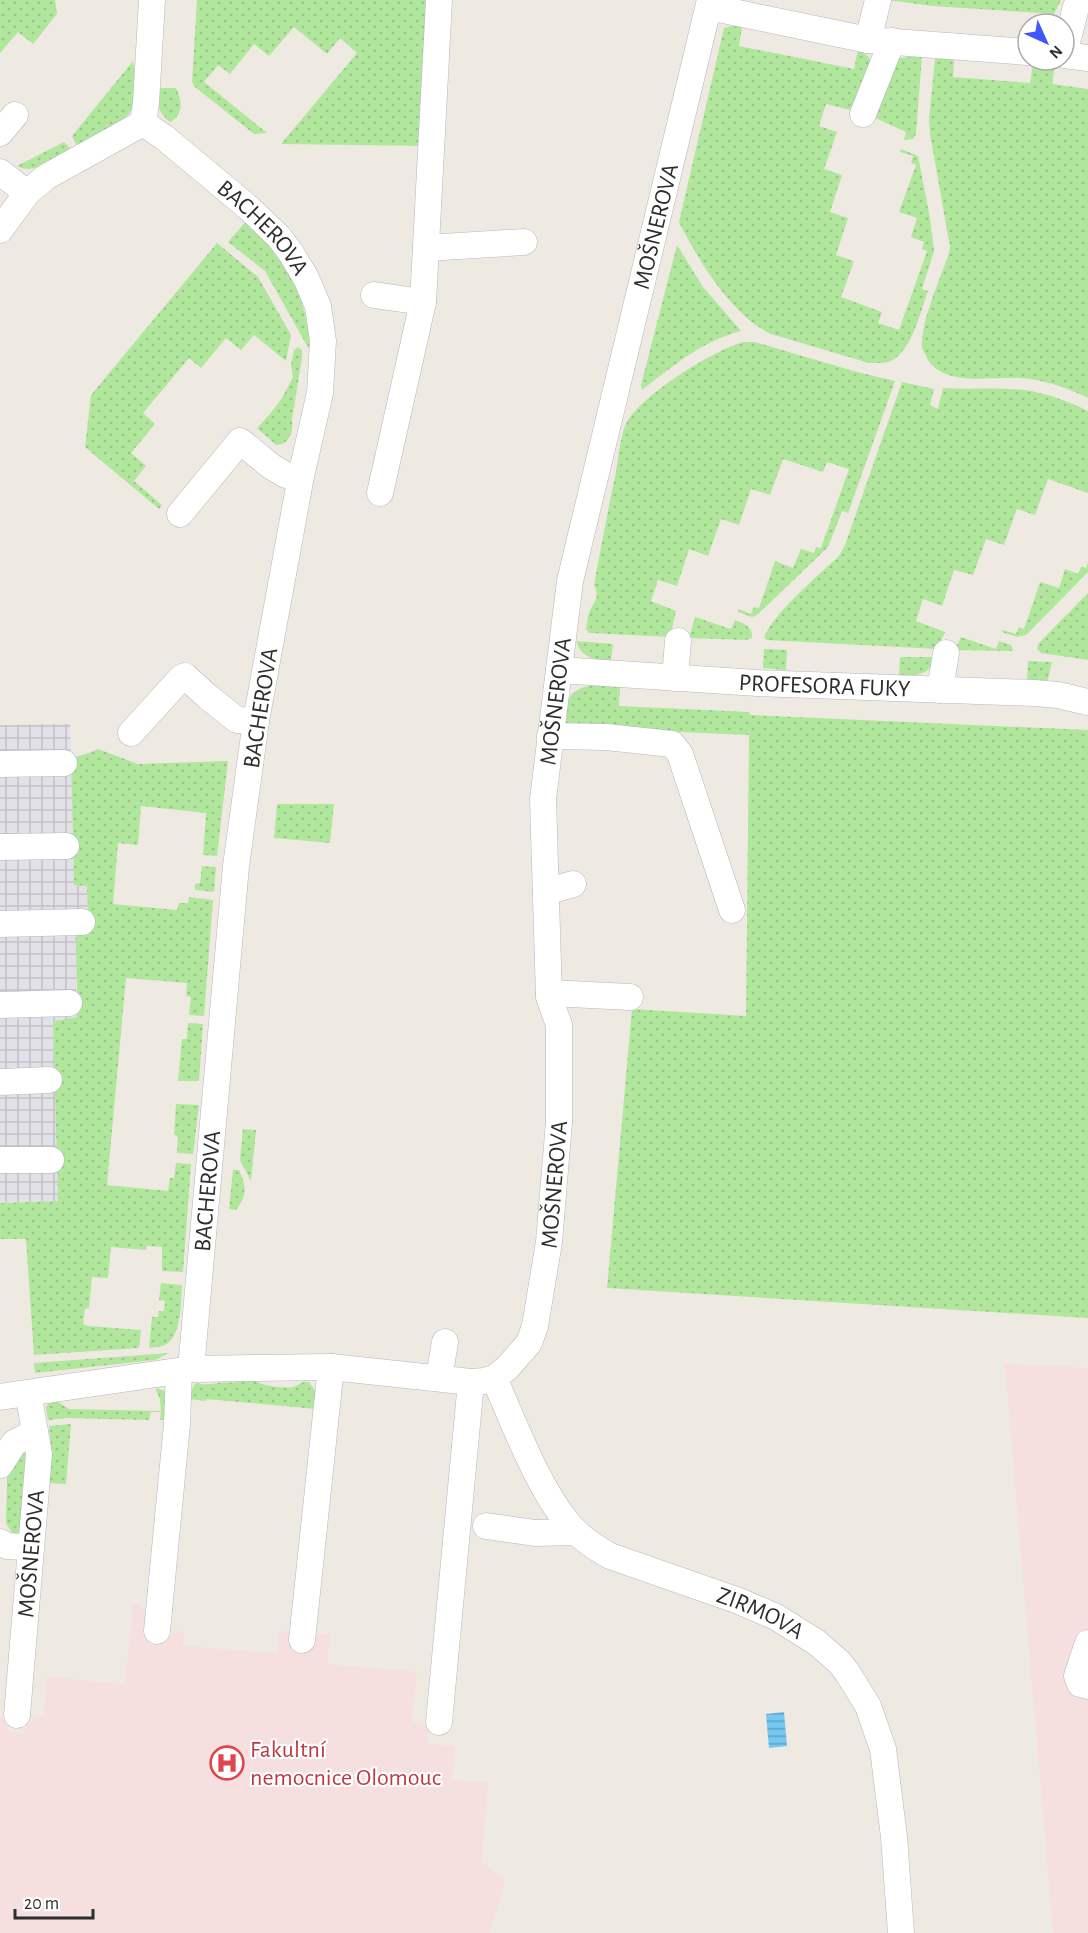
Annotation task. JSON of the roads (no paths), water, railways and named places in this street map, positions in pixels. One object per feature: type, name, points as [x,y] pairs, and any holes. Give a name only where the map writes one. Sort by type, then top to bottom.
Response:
[{"type":"street","points":[[0,230],[27,193],[46,177],[143,123],[152,0]]},
{"type":"street","points":[[380,493],[423,302],[439,0]]},
{"type":"street","points":[[863,114],[880,40],[878,0]]},
{"type":"street","points":[[710,3],[880,40],[1016,51]]},
{"type":"street","name":"MOŠNEROVA","points":[[483,1380],[507,1368],[529,1342],[535,1326],[549,1242],[560,1122],[559,1025],[549,993],[543,799],[570,582],[710,3]]},
{"type":"street","name":"BACHEROVA","points":[[143,123],[165,138],[259,216],[279,237],[306,278],[318,306],[323,341],[320,393],[301,476],[256,721],[236,866],[185,1370]]},
{"type":"street","points":[[0,172],[27,193]]},
{"type":"street","points":[[426,248],[524,242]]},
{"type":"street","points":[[374,295],[423,302]]},
{"type":"street","points":[[180,514],[240,441],[272,467],[286,475],[301,476]]},
{"type":"street","points":[[675,678],[678,640]]},
{"type":"street","points":[[940,690],[946,653]]},
{"type":"street","name":"PROFESORA FUKY","points":[[559,670],[757,683],[1034,693],[1058,695],[1088,702]]},
{"type":"street","points":[[131,733],[185,676],[237,720],[256,721]]},
{"type":"street","points":[[550,736],[606,737],[672,744],[680,754],[732,910]]},
{"type":"street","points":[[0,764],[64,763]]},
{"type":"street","points":[[0,848],[66,846]]},
{"type":"street","points":[[546,892],[573,884]]},
{"type":"street","points":[[0,924],[82,922]]},
{"type":"street","points":[[549,993],[630,997]]},
{"type":"street","points":[[0,1005],[69,1003]]},
{"type":"street","points":[[0,1082],[49,1080]]},
{"type":"street","points":[[0,1160],[51,1160]]},
{"type":"street","points":[[439,1378],[445,1342]]},
{"type":"street","points":[[302,1640],[331,1367]]},
{"type":"street","points":[[0,1397],[185,1370],[331,1367],[483,1380],[439,1722]]},
{"type":"street","points":[[157,1631],[177,1424],[185,1370]]},
{"type":"street","name":"ZIRMOVA","points":[[483,1380],[559,1511],[575,1532],[592,1546],[610,1556],[739,1600],[776,1617],[816,1642],[839,1662],[868,1706],[883,1749],[894,1837],[901,1933]]},
{"type":"street","name":"MOŠNEROVA","points":[[17,1715],[39,1454],[28,1393]]},
{"type":"street","points":[[0,1465],[14,1443],[35,1432]]},
{"type":"street","points":[[486,1526],[535,1533],[575,1532]]},
{"type":"street","points":[[1088,1643],[1077,1676],[1080,1684],[1088,1686]]},
{"type":"water","points":[[784,1712],[787,1746],[769,1748],[766,1714]]},
{"type":"place","name":"Fakultní nemocnice Olomouc","points":[[227,1763]]}]
